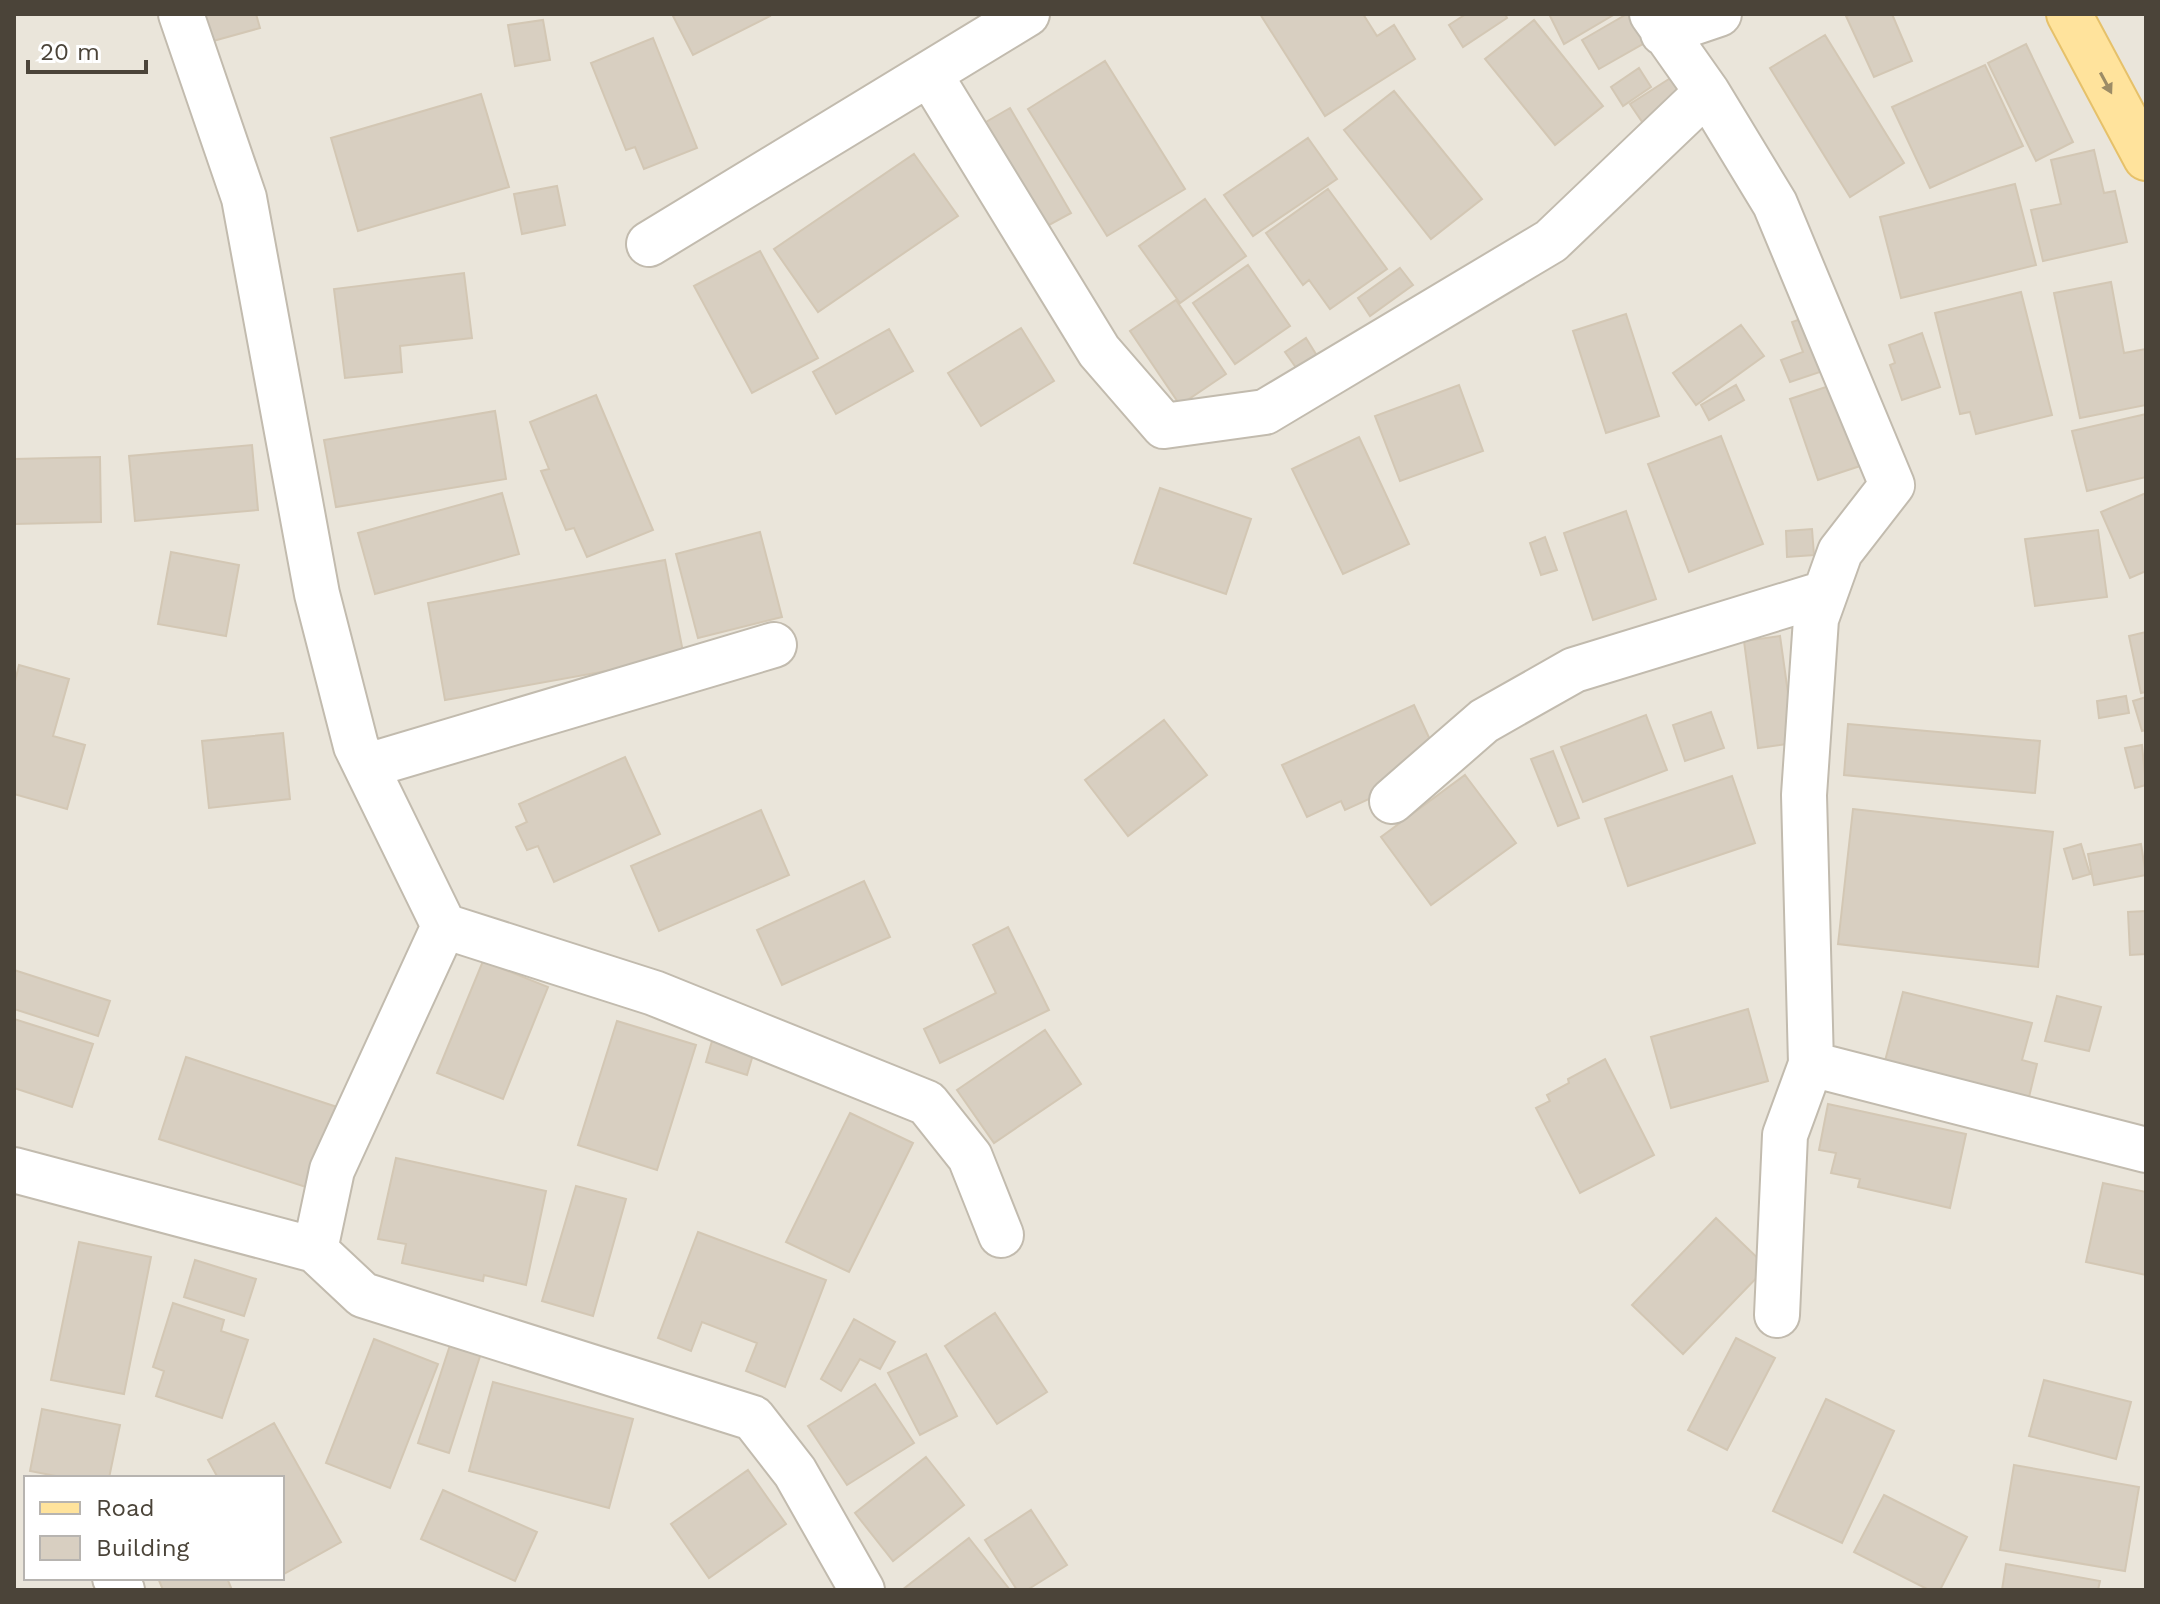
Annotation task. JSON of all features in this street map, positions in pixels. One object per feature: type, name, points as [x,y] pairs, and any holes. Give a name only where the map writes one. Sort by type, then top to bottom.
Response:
[{"type":"main road","points":[[2069,14],[2146,158]]},
{"type":"street","points":[[181,14],[244,198],[317,594],[356,746],[444,926],[654,993],[927,1103],[970,1157],[1001,1235]]},
{"type":"street","points":[[649,244],[1027,14]]},
{"type":"street","points":[[1719,14],[1657,24],[1707,92],[1775,204],[1892,485],[1840,552],[1822,594],[1816,619],[1804,795],[1811,1064],[1785,1135],[1777,1315]]},
{"type":"street","points":[[930,75],[1099,351],[1164,426],[1265,412],[1551,241],[1707,92]]},
{"type":"street","points":[[1392,801],[1484,721],[1574,670],[1822,594]]},
{"type":"street","points":[[367,766],[774,645]]},
{"type":"street","points":[[315,1250],[332,1170],[444,926]]},
{"type":"street","points":[[1811,1064],[2146,1150]]},
{"type":"street","points":[[14,1170],[315,1250],[363,1295],[753,1418],[795,1472],[862,1590]]},
{"type":"shaded area","points":[[14,14],[2146,14],[2146,1590],[14,1590]]},
{"type":"building","points":[[198,14],[256,14],[260,28],[206,43]]},
{"type":"building","points":[[672,14],[769,14],[770,16],[693,55]]},
{"type":"building","points":[[1260,14],[1363,14],[1377,36],[1394,25],[1415,59],[1325,116]]},
{"type":"building","points":[[1466,14],[1505,14],[1507,18],[1463,47],[1449,25]]},
{"type":"building","points":[[1549,14],[1615,14],[1564,44]]},
{"type":"building","points":[[1627,14],[1633,14],[1648,41],[1599,69],[1582,40]]},
{"type":"building","points":[[1892,14],[1912,61],[1874,77],[1846,16]]},
{"type":"building","points":[[543,20],[550,60],[515,66],[508,25]]},
{"type":"building","points":[[1534,20],[1603,106],[1555,145],[1485,59]]},
{"type":"building","points":[[1825,35],[1904,163],[1850,197],[1770,68]]},
{"type":"building","points":[[653,38],[697,148],[644,169],[635,147],[626,150],[591,63]]},
{"type":"building","points":[[2026,44],[2073,142],[2036,161],[1988,63]]},
{"type":"building","points":[[1105,61],[1185,189],[1107,236],[1028,109]]},
{"type":"building","points":[[1985,65],[2023,146],[1930,188],[1892,107]]},
{"type":"building","points":[[1639,68],[1651,87],[1623,106],[1611,87]]},
{"type":"building","points":[[1672,77],[1690,104],[1649,132],[1630,104]]},
{"type":"building","points":[[1394,91],[1482,199],[1431,239],[1344,130]]},
{"type":"building","points":[[481,94],[509,187],[358,231],[331,138]]},
{"type":"building","points":[[1010,108],[1071,213],[1040,230],[979,126]]},
{"type":"building","points":[[1308,138],[1337,179],[1253,236],[1224,195]]},
{"type":"building","points":[[2094,150],[2104,193],[2115,191],[2127,242],[2043,261],[2031,210],[2061,204],[2051,160]]},
{"type":"building","points":[[914,154],[958,216],[818,312],[774,249]]},
{"type":"building","points":[[2015,184],[2036,265],[1901,298],[1880,217]]},
{"type":"building","points":[[557,186],[565,225],[522,234],[514,194]]},
{"type":"building","points":[[1328,189],[1387,269],[1330,309],[1309,280],[1303,285],[1266,233]]},
{"type":"building","points":[[1205,199],[1246,256],[1180,303],[1139,246]]},
{"type":"building","points":[[760,251],[818,358],[752,393],[694,286]]},
{"type":"building","points":[[1248,265],[1290,326],[1235,364],[1193,303]]},
{"type":"building","points":[[1400,268],[1413,285],[1370,316],[1358,298]]},
{"type":"building","points":[[464,273],[472,338],[400,346],[402,372],[345,378],[334,289]]},
{"type":"building","points":[[2111,282],[2124,353],[2146,349],[2146,405],[2080,418],[2054,293]]},
{"type":"building","points":[[2021,292],[2052,415],[1976,434],[1970,412],[1960,414],[1935,313]]},
{"type":"building","points":[[1176,300],[1226,374],[1180,405],[1130,331]]},
{"type":"building","points":[[1818,313],[1838,366],[1790,382],[1781,360],[1803,352],[1792,322]]},
{"type":"building","points":[[1626,314],[1659,416],[1606,433],[1573,331]]},
{"type":"building","points":[[1741,325],[1764,356],[1696,405],[1673,373]]},
{"type":"building","points":[[1021,328],[1054,381],[981,426],[948,373]]},
{"type":"building","points":[[889,329],[913,371],[836,414],[813,372]]},
{"type":"building","points":[[1922,333],[1940,387],[1902,400],[1890,365],[1895,363],[1889,345]]},
{"type":"building","points":[[1306,338],[1319,359],[1299,372],[1285,352]]},
{"type":"building","points":[[1838,383],[1866,464],[1818,480],[1790,399]]},
{"type":"building","points":[[1459,385],[1483,451],[1400,481],[1375,416]]},
{"type":"building","points":[[1736,385],[1744,400],[1709,420],[1701,405]]},
{"type":"building","points":[[596,395],[653,530],[587,557],[574,528],[566,530],[541,471],[549,469],[530,422]]},
{"type":"building","points":[[495,411],[506,479],[336,507],[324,440]]},
{"type":"building","points":[[2146,414],[2146,477],[2087,491],[2072,431]]},
{"type":"building","points":[[1721,436],[1763,544],[1689,572],[1648,464]]},
{"type":"building","points":[[1359,437],[1409,544],[1343,574],[1292,469]]},
{"type":"building","points":[[252,445],[258,510],[135,521],[129,456]]},
{"type":"building","points":[[100,457],[101,522],[14,524],[14,459]]},
{"type":"building","points":[[1160,488],[1251,519],[1226,594],[1134,563]]},
{"type":"building","points":[[502,493],[519,554],[375,594],[358,533]]},
{"type":"building","points":[[2146,493],[2146,571],[2130,578],[2101,512]]},
{"type":"building","points":[[1626,511],[1656,599],[1593,620],[1564,533]]},
{"type":"building","points":[[1812,529],[1814,555],[1787,557],[1786,531]]},
{"type":"building","points":[[2098,530],[2107,597],[2035,606],[2025,539]]},
{"type":"building","points":[[760,532],[782,617],[698,638],[676,554]]},
{"type":"building","points":[[1545,537],[1557,570],[1541,575],[1530,543]]},
{"type":"building","points":[[171,552],[239,565],[226,636],[158,624]]},
{"type":"building","points":[[665,560],[684,657],[445,700],[428,603]]},
{"type":"building","points":[[2146,632],[2146,692],[2141,693],[2129,636]]},
{"type":"building","points":[[1780,636],[1795,743],[1758,748],[1744,641]]},
{"type":"building","points":[[19,665],[69,679],[53,736],[85,745],[67,809],[14,794],[14,685]]},
{"type":"building","points":[[2126,696],[2129,713],[2099,718],[2097,701]]},
{"type":"building","points":[[2146,697],[2146,730],[2142,731],[2133,701]]},
{"type":"building","points":[[1414,705],[1438,757],[1413,779],[1345,810],[1341,801],[1307,817],[1282,765]]},
{"type":"building","points":[[1711,712],[1724,748],[1685,761],[1673,725]]},
{"type":"building","points":[[1646,715],[1667,770],[1583,802],[1561,747]]},
{"type":"building","points":[[1164,720],[1207,775],[1128,836],[1085,780]]},
{"type":"building","points":[[1848,724],[2040,741],[2035,793],[1844,775]]},
{"type":"building","points":[[283,733],[290,799],[209,808],[202,741]]},
{"type":"building","points":[[2142,745],[2146,785],[2135,788],[2125,748]]},
{"type":"building","points":[[1553,751],[1579,818],[1558,826],[1531,759]]},
{"type":"building","points":[[625,757],[660,834],[554,882],[538,846],[527,850],[516,827],[527,822],[519,804]]},
{"type":"building","points":[[1465,775],[1516,843],[1431,905],[1381,837]]},
{"type":"building","points":[[1732,776],[1755,843],[1628,886],[1605,819]]},
{"type":"building","points":[[1853,809],[2053,832],[2038,967],[1838,944]]},
{"type":"building","points":[[761,810],[789,875],[659,931],[631,866]]},
{"type":"building","points":[[2081,844],[2090,874],[2073,879],[2064,849]]},
{"type":"building","points":[[2141,844],[2146,875],[2094,885],[2088,854]]},
{"type":"building","points":[[864,881],[890,937],[782,985],[757,930]]},
{"type":"building","points":[[2146,911],[2146,954],[2130,955],[2128,912]]},
{"type":"building","points":[[1008,927],[1049,1010],[940,1063],[924,1029],[996,993],[973,945]]},
{"type":"building","points":[[483,961],[548,987],[503,1099],[437,1073]]},
{"type":"building","points":[[14,970],[110,1001],[98,1036],[14,1009]]},
{"type":"building","points":[[1903,992],[2032,1023],[2022,1060],[2037,1064],[2029,1097],[1885,1061]]},
{"type":"building","points":[[2057,996],[2101,1007],[2089,1051],[2045,1041]]},
{"type":"building","points":[[1748,1009],[1768,1081],[1671,1108],[1651,1037]]},
{"type":"building","points":[[14,1019],[93,1044],[72,1107],[14,1088]]},
{"type":"building","points":[[617,1021],[696,1045],[657,1170],[578,1145]]},
{"type":"building","points":[[1045,1030],[1081,1084],[994,1143],[957,1090]]},
{"type":"building","points":[[714,1034],[755,1048],[747,1075],[706,1062]]},
{"type":"building","points":[[186,1057],[340,1108],[312,1189],[159,1139]]},
{"type":"building","points":[[1605,1059],[1654,1155],[1580,1193],[1536,1108],[1550,1101],[1547,1095],[1569,1083],[1568,1079]]},
{"type":"building","points":[[1828,1104],[1966,1134],[1950,1208],[1858,1187],[1860,1179],[1831,1173],[1836,1153],[1819,1150]]},
{"type":"building","points":[[850,1113],[913,1143],[849,1272],[786,1242]]},
{"type":"building","points":[[396,1158],[546,1191],[526,1285],[484,1275],[483,1281],[402,1263],[406,1244],[378,1239]]},
{"type":"building","points":[[2103,1183],[2146,1192],[2146,1275],[2086,1262]]},
{"type":"building","points":[[576,1186],[626,1199],[593,1316],[542,1301]]},
{"type":"building","points":[[1716,1218],[1767,1267],[1683,1354],[1632,1305]]},
{"type":"building","points":[[698,1232],[826,1280],[785,1387],[746,1371],[757,1343],[702,1322],[691,1351],[658,1338]]},
{"type":"building","points":[[79,1242],[151,1257],[124,1394],[51,1380]]},
{"type":"building","points":[[195,1260],[256,1279],[244,1316],[184,1297]]},
{"type":"building","points":[[173,1303],[224,1320],[221,1331],[248,1340],[222,1418],[156,1396],[164,1371],[153,1367]]},
{"type":"building","points":[[995,1313],[1047,1392],[997,1424],[945,1346]]},
{"type":"building","points":[[854,1319],[895,1342],[880,1369],[860,1359],[841,1391],[821,1379]]},
{"type":"building","points":[[1736,1338],[1775,1358],[1727,1450],[1688,1430]]},
{"type":"building","points":[[374,1339],[438,1364],[390,1488],[326,1463]]},
{"type":"building","points":[[452,1339],[482,1350],[449,1453],[418,1443]]},
{"type":"building","points":[[926,1354],[957,1416],[920,1435],[888,1373]]},
{"type":"building","points":[[2044,1380],[2131,1402],[2116,1459],[2029,1436]]},
{"type":"building","points":[[493,1382],[633,1419],[609,1508],[469,1471]]},
{"type":"building","points":[[875,1384],[914,1443],[847,1485],[808,1426]]},
{"type":"building","points":[[1826,1399],[1894,1431],[1842,1543],[1773,1511]]},
{"type":"building","points":[[42,1409],[120,1425],[109,1476],[56,1476],[30,1471]]},
{"type":"building","points":[[274,1423],[341,1542],[284,1574],[284,1476],[217,1476],[208,1460]]},
{"type":"building","points":[[926,1457],[964,1505],[893,1561],[855,1513]]},
{"type":"building","points":[[2014,1465],[2139,1487],[2125,1571],[2000,1550]]},
{"type":"building","points":[[748,1470],[786,1524],[709,1578],[671,1524]]},
{"type":"building","points":[[443,1490],[537,1532],[515,1581],[421,1539]]},
{"type":"building","points":[[1884,1495],[1967,1537],[1940,1590],[1929,1590],[1854,1552]]},
{"type":"building","points":[[1031,1510],[1067,1565],[1027,1590],[1017,1590],[985,1540]]},
{"type":"building","points":[[969,1538],[1010,1590],[902,1590]]},
{"type":"building","points":[[2006,1564],[2100,1581],[2098,1590],[2002,1590]]},
{"type":"building","points":[[159,1580],[228,1580],[232,1590],[163,1590]]}]
